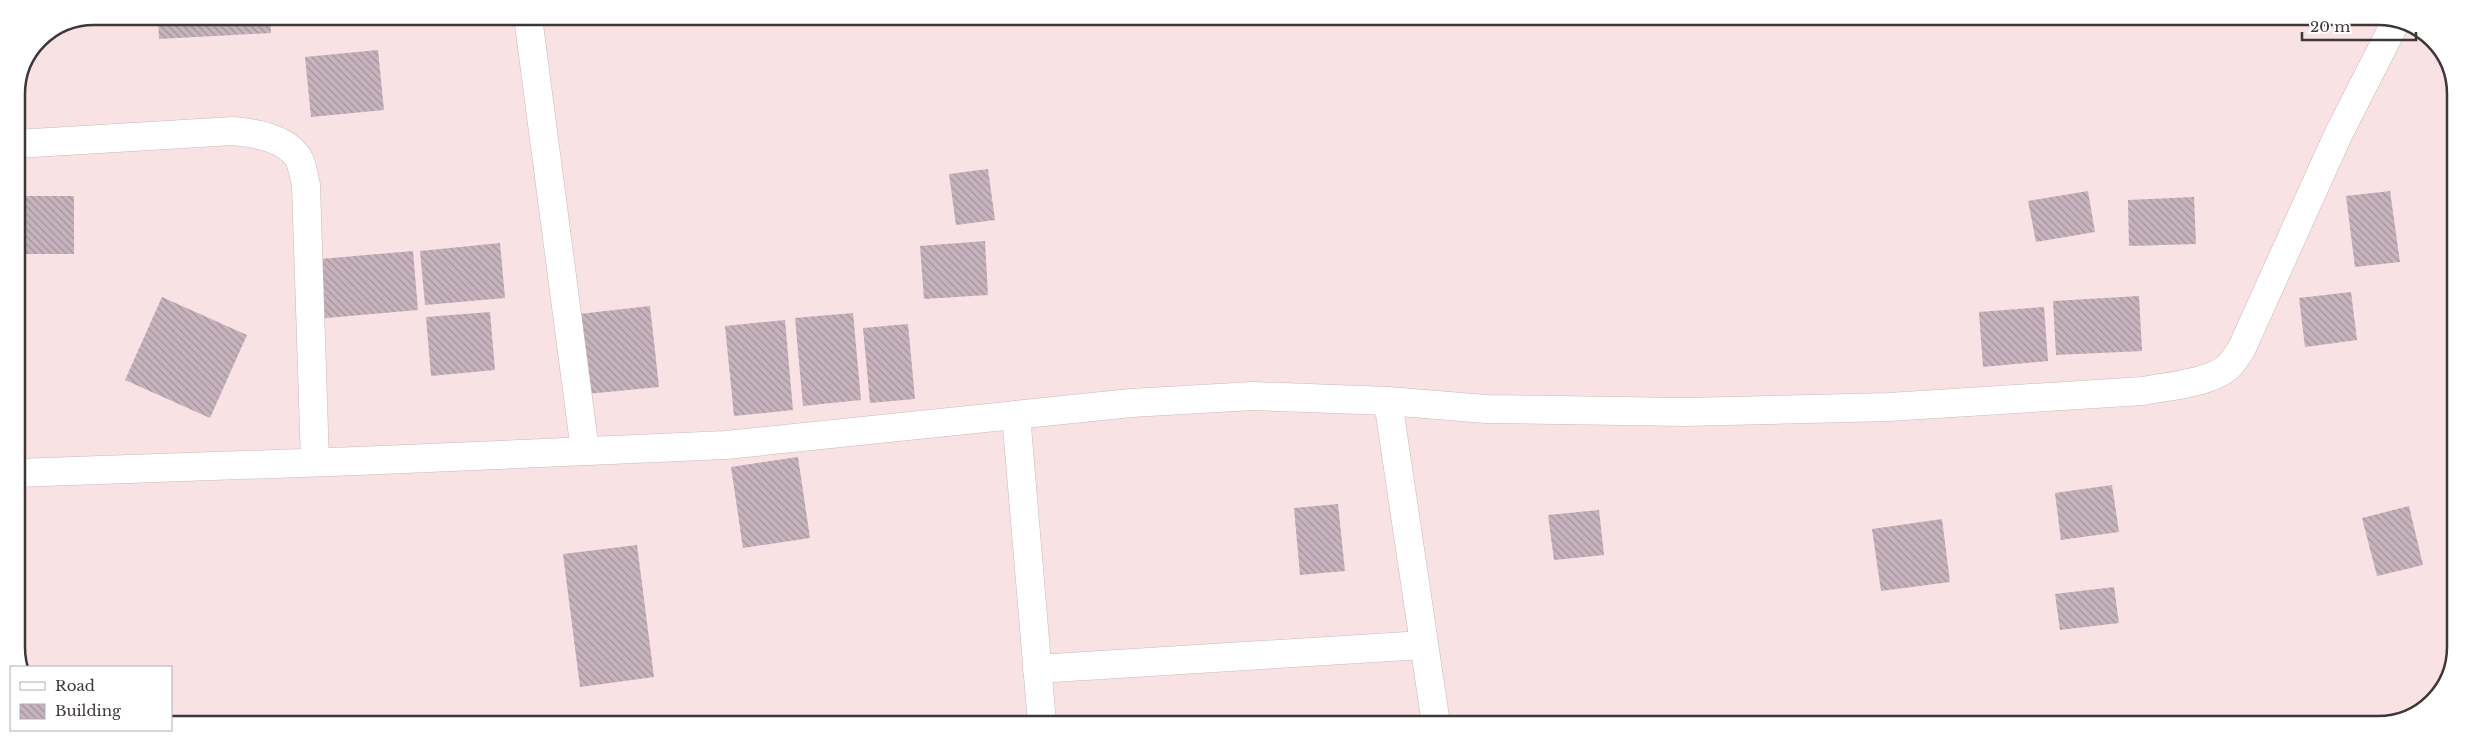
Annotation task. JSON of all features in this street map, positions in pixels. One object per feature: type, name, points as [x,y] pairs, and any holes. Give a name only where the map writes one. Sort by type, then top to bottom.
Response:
[{"type":"street","points":[[529,25],[585,451]]},
{"type":"street","points":[[25,473],[726,445],[1131,403],[1253,396],[1388,402],[1486,409],[1685,412],[1889,407],[2143,391],[2210,376],[2229,366],[2241,350],[2338,136],[2394,27]]},
{"type":"street","points":[[25,143],[233,131],[254,133],[287,146],[299,160],[306,185],[315,462]]},
{"type":"street","points":[[1388,402],[1435,716]]},
{"type":"street","points":[[1016,415],[1041,716]]},
{"type":"street","points":[[1037,669],[1423,645]]},
{"type":"building","points":[[158,25],[271,25],[271,33],[159,39]]},
{"type":"building","points":[[378,50],[384,110],[311,117],[305,57]]},
{"type":"building","points":[[988,169],[995,220],[956,225],[949,174]]},
{"type":"building","points":[[2088,191],[2095,232],[2036,242],[2028,201]]},
{"type":"building","points":[[2390,191],[2400,262],[2355,267],[2346,196]]},
{"type":"building","points":[[25,196],[74,196],[74,254],[25,254]]},
{"type":"building","points":[[2194,197],[2196,244],[2129,246],[2128,200]]},
{"type":"building","points":[[985,241],[988,295],[924,299],[920,246]]},
{"type":"building","points":[[500,243],[505,298],[425,305],[420,251]]},
{"type":"building","points":[[413,251],[418,310],[315,319],[309,260]]},
{"type":"building","points":[[2351,292],[2357,340],[2305,347],[2299,298]]},
{"type":"building","points":[[2139,296],[2142,351],[2056,355],[2053,301]]},
{"type":"building","points":[[162,297],[247,335],[210,418],[125,380]]},
{"type":"building","points":[[650,306],[659,387],[587,394],[579,314]]},
{"type":"building","points":[[2044,307],[2048,361],[1983,367],[1979,312]]},
{"type":"building","points":[[490,312],[495,370],[431,376],[426,317]]},
{"type":"building","points":[[853,313],[861,400],[803,406],[795,318]]},
{"type":"building","points":[[785,320],[793,410],[734,416],[725,326]]},
{"type":"building","points":[[908,324],[915,399],[870,403],[863,328]]},
{"type":"building","points":[[798,457],[810,538],[743,548],[731,467]]},
{"type":"building","points":[[2112,485],[2119,532],[2061,540],[2055,493]]},
{"type":"building","points":[[1338,504],[1345,571],[1300,575],[1294,508]]},
{"type":"building","points":[[2409,506],[2423,565],[2377,576],[2362,518]]},
{"type":"building","points":[[1599,510],[1604,555],[1554,560],[1548,515]]},
{"type":"building","points":[[1942,519],[1950,582],[1881,591],[1872,529]]},
{"type":"building","points":[[637,545],[654,677],[580,687],[563,554]]},
{"type":"building","points":[[2114,587],[2119,623],[2060,630],[2055,594]]}]
